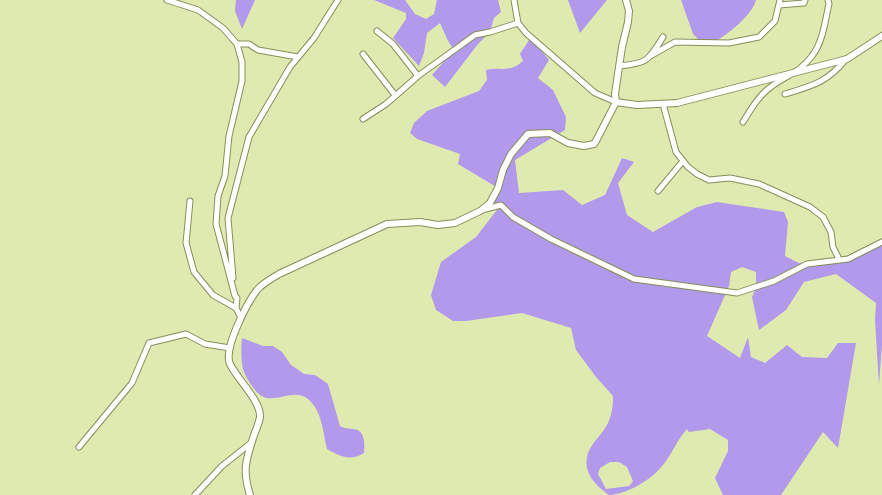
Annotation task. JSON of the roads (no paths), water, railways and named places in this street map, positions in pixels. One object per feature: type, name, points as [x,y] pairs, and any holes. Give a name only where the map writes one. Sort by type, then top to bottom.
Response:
[{"type":"street","points":[[168,0],[198,10],[223,28],[237,44],[242,62],[242,81],[229,136],[225,176],[218,196],[216,224],[235,296]]},
{"type":"street","points":[[241,318],[236,308],[228,218],[250,137],[290,67],[314,38],[338,0]]},
{"type":"street","points":[[514,0],[518,23],[526,33],[595,93],[616,102],[637,105],[677,103],[847,59]]},
{"type":"street","points":[[480,211],[490,203],[511,154],[528,134],[550,133],[568,142],[588,146],[594,144],[601,134],[616,102],[615,94],[622,47],[628,22],[629,11],[626,0]]},
{"type":"street","points":[[652,55],[675,42],[729,44],[759,37],[775,21],[780,2],[804,3],[805,0]]},
{"type":"street","points":[[743,122],[763,94],[772,86],[797,72],[813,55],[822,37],[830,4],[828,0]]},
{"type":"street","points":[[363,119],[386,104],[418,76],[475,35],[518,23]]},
{"type":"street","points":[[378,31],[393,44],[418,76]]},
{"type":"street","points":[[785,94],[818,84],[835,73],[847,59],[882,36]]},
{"type":"street","points":[[620,66],[646,62],[663,37]]},
{"type":"street","points":[[237,44],[249,44],[258,50],[298,57]]},
{"type":"street","points":[[363,54],[395,95]]},
{"type":"street","points":[[663,104],[676,152],[696,174],[709,180],[730,178],[759,184],[810,207],[823,217],[831,232],[833,247],[838,257],[837,260]]},
{"type":"street","points":[[658,191],[683,161]]},
{"type":"street","points":[[190,201],[186,243],[194,272],[213,295],[236,308]]},
{"type":"street","points":[[250,495],[245,475],[246,465],[260,418],[259,410],[230,365],[228,356],[241,318],[254,296],[269,280],[387,224],[401,222],[420,222],[438,225],[455,223],[480,211],[501,206],[513,217],[582,255],[634,279],[737,293],[774,281],[807,264],[856,256],[882,242]]},
{"type":"street","points":[[78,447],[132,383],[149,343],[186,334],[205,344],[230,348]]},
{"type":"street","points":[[195,495],[222,466],[252,443]]}]
